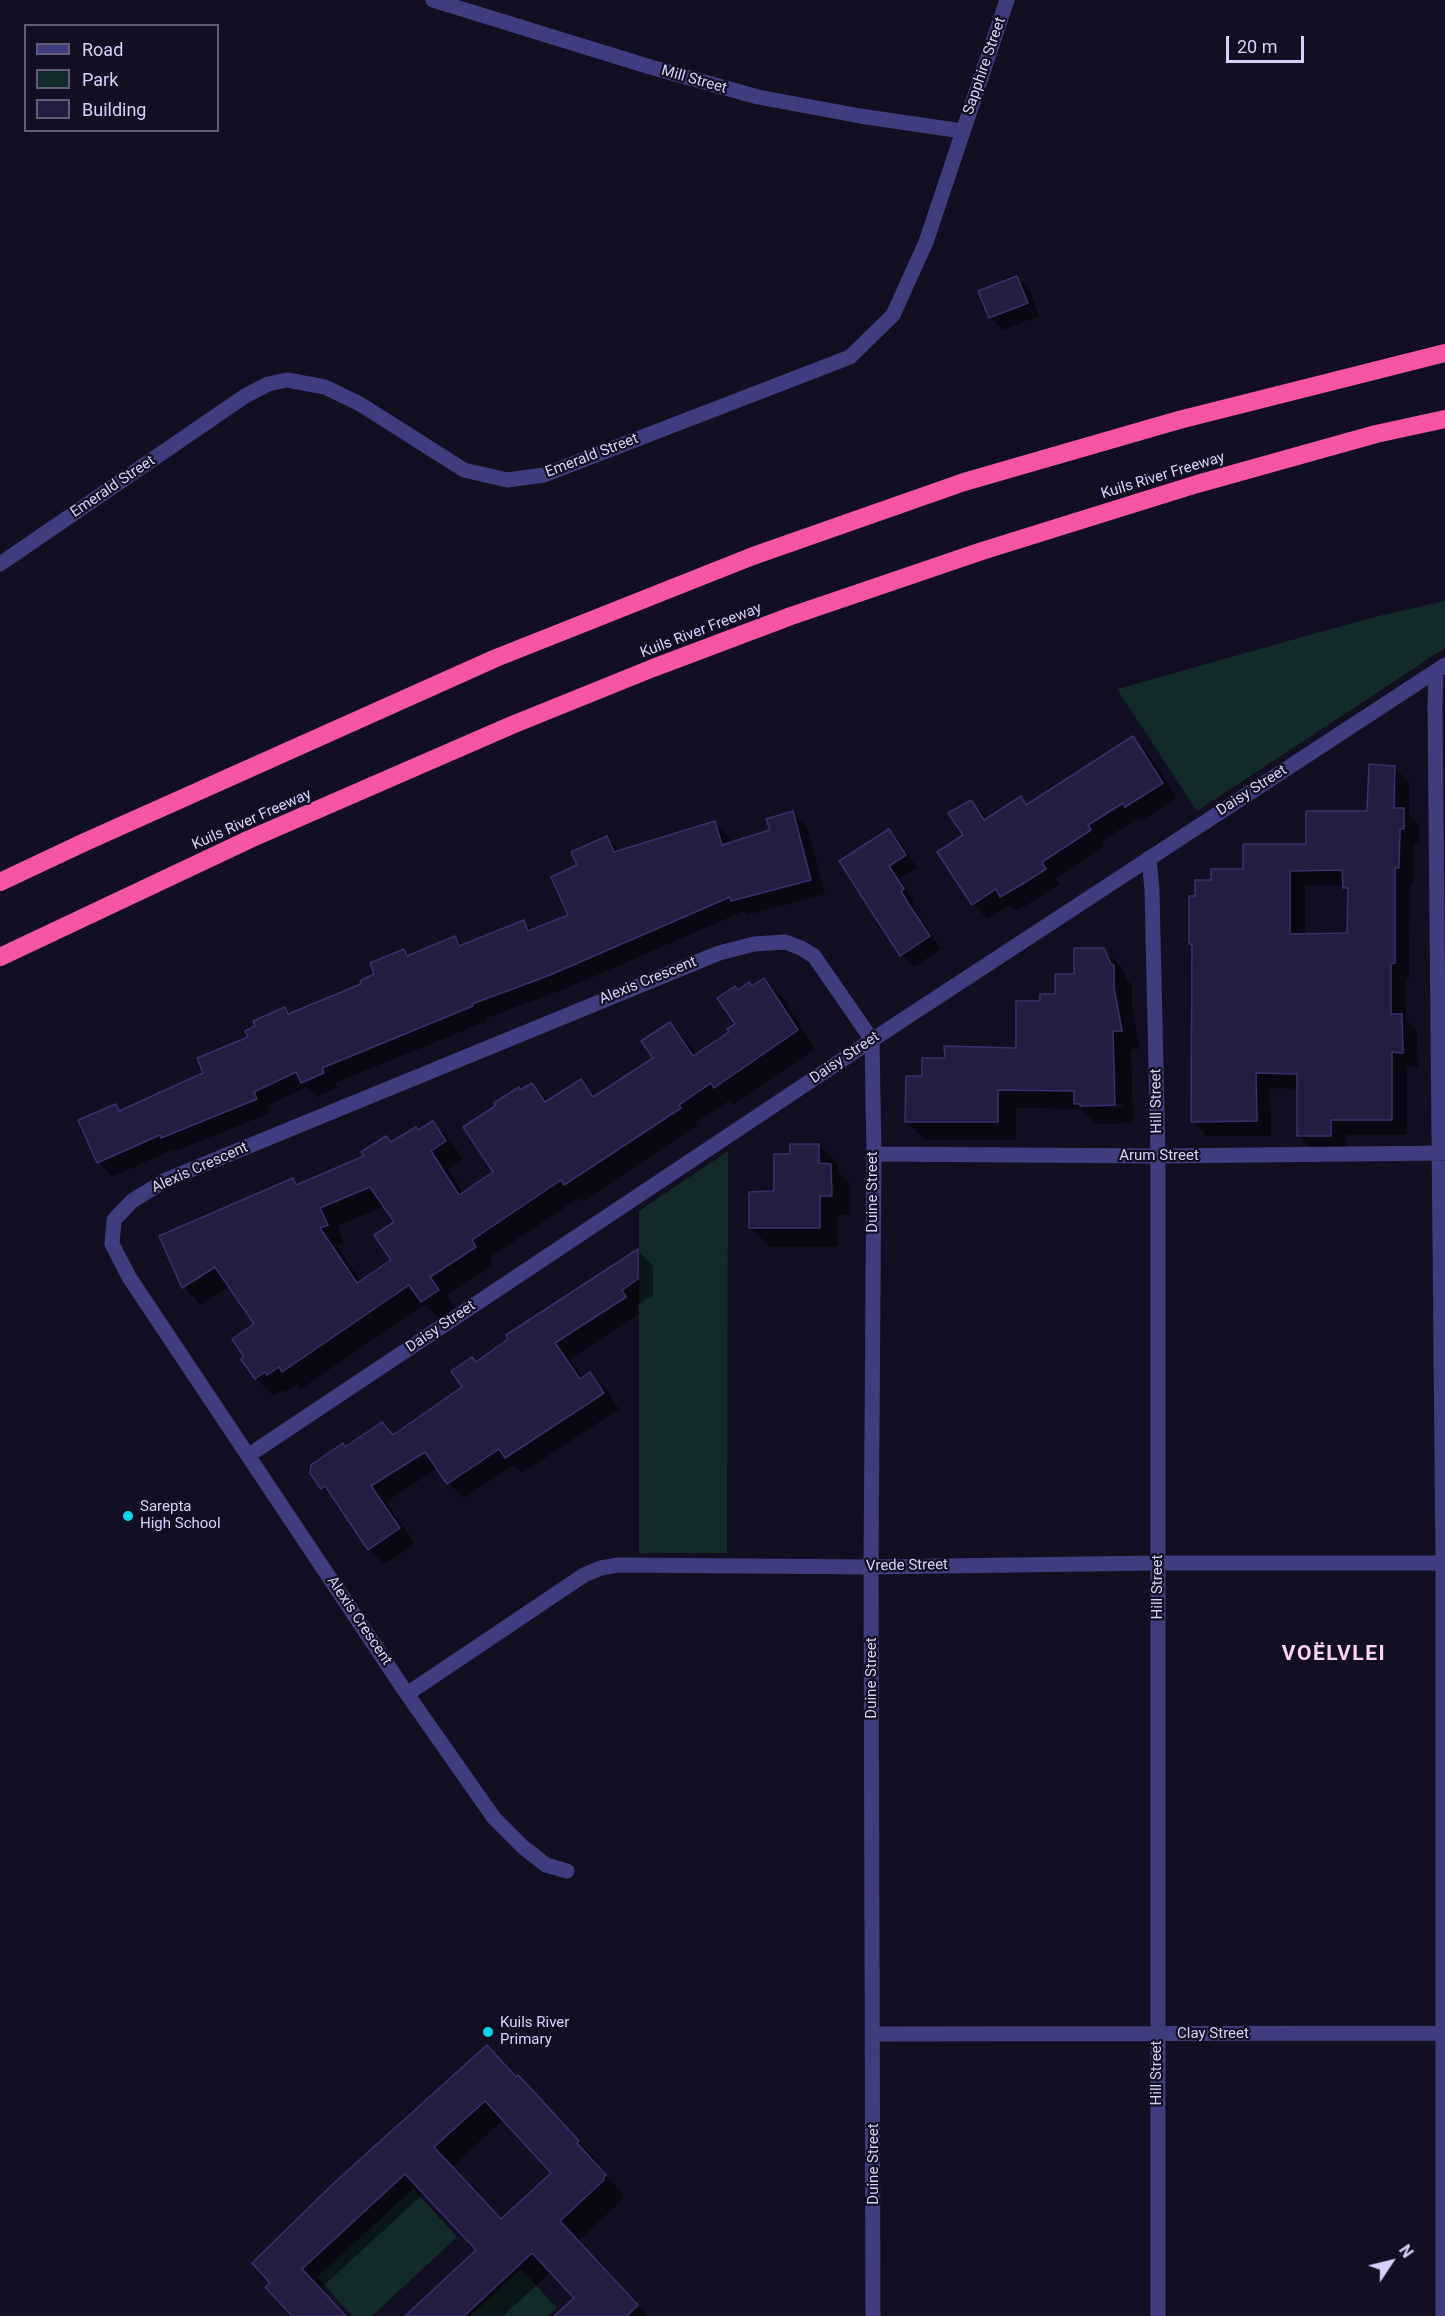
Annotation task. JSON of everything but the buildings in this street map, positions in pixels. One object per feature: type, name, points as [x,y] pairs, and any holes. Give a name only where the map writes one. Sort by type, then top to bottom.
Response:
[{"type":"highway","points":[[0,882],[496,658],[753,556],[964,482],[1179,420],[1445,353]]},
{"type":"highway","name":"Kuils River Freeway","points":[[0,957],[250,839],[501,729],[780,620],[982,551],[1197,484],[1376,434],[1445,419]]},
{"type":"street","name":"Mill Street","points":[[433,0],[647,66],[747,94],[839,112],[962,131]]},
{"type":"street","name":"Sapphire Street","points":[[962,131],[1007,0]]},
{"type":"street","name":"Emerald Street","points":[[0,564],[245,396],[268,384],[287,380],[325,387],[360,404],[464,470],[507,480],[544,475],[850,357],[893,315],[926,242],[962,131]]},
{"type":"street","name":"Daisy Street","points":[[249,1455],[872,1040],[1440,668]]},
{"type":"street","points":[[1440,668],[1435,707],[1443,1153],[1443,2316]]},
{"type":"street","name":"Hill Street","points":[[1149,858],[1152,890],[1158,1156],[1158,2316]]},
{"type":"street","name":"Alexis Crescent","points":[[567,1871],[546,1865],[523,1847],[494,1818],[407,1694],[129,1277],[112,1244],[114,1220],[132,1201],[166,1180],[625,990],[719,953],[754,944],[785,942],[814,956],[872,1040]]},
{"type":"street","name":"Duine Street","points":[[872,1040],[874,1154],[871,1567],[873,2316]]},
{"type":"street","name":"Arum Street","points":[[874,1154],[1158,1156],[1443,1153]]},
{"type":"street","name":"Vrede Street","points":[[407,1694],[584,1575],[601,1568],[618,1565],[871,1567],[1158,1563],[1444,1563]]},
{"type":"street","name":"Clay Street","points":[[874,2034],[1444,2033]]},
{"type":"green space","points":[[1445,601],[1445,648],[1197,811],[1117,689],[1374,617]]},
{"type":"green space","points":[[728,1151],[727,1553],[639,1553],[639,1211]]},
{"type":"green space","points":[[413,2189],[457,2237],[372,2316],[352,2316],[317,2277]]},
{"type":"green space","points":[[521,2269],[557,2308],[548,2316],[470,2316]]},
{"type":"place","name":"Sarepta High School","points":[[128,1516]]},
{"type":"place","name":"Kuils River Primary","points":[[488,2032]]},
{"type":"district","name":"VOËLVLEI","points":[[1334,1655]]}]
